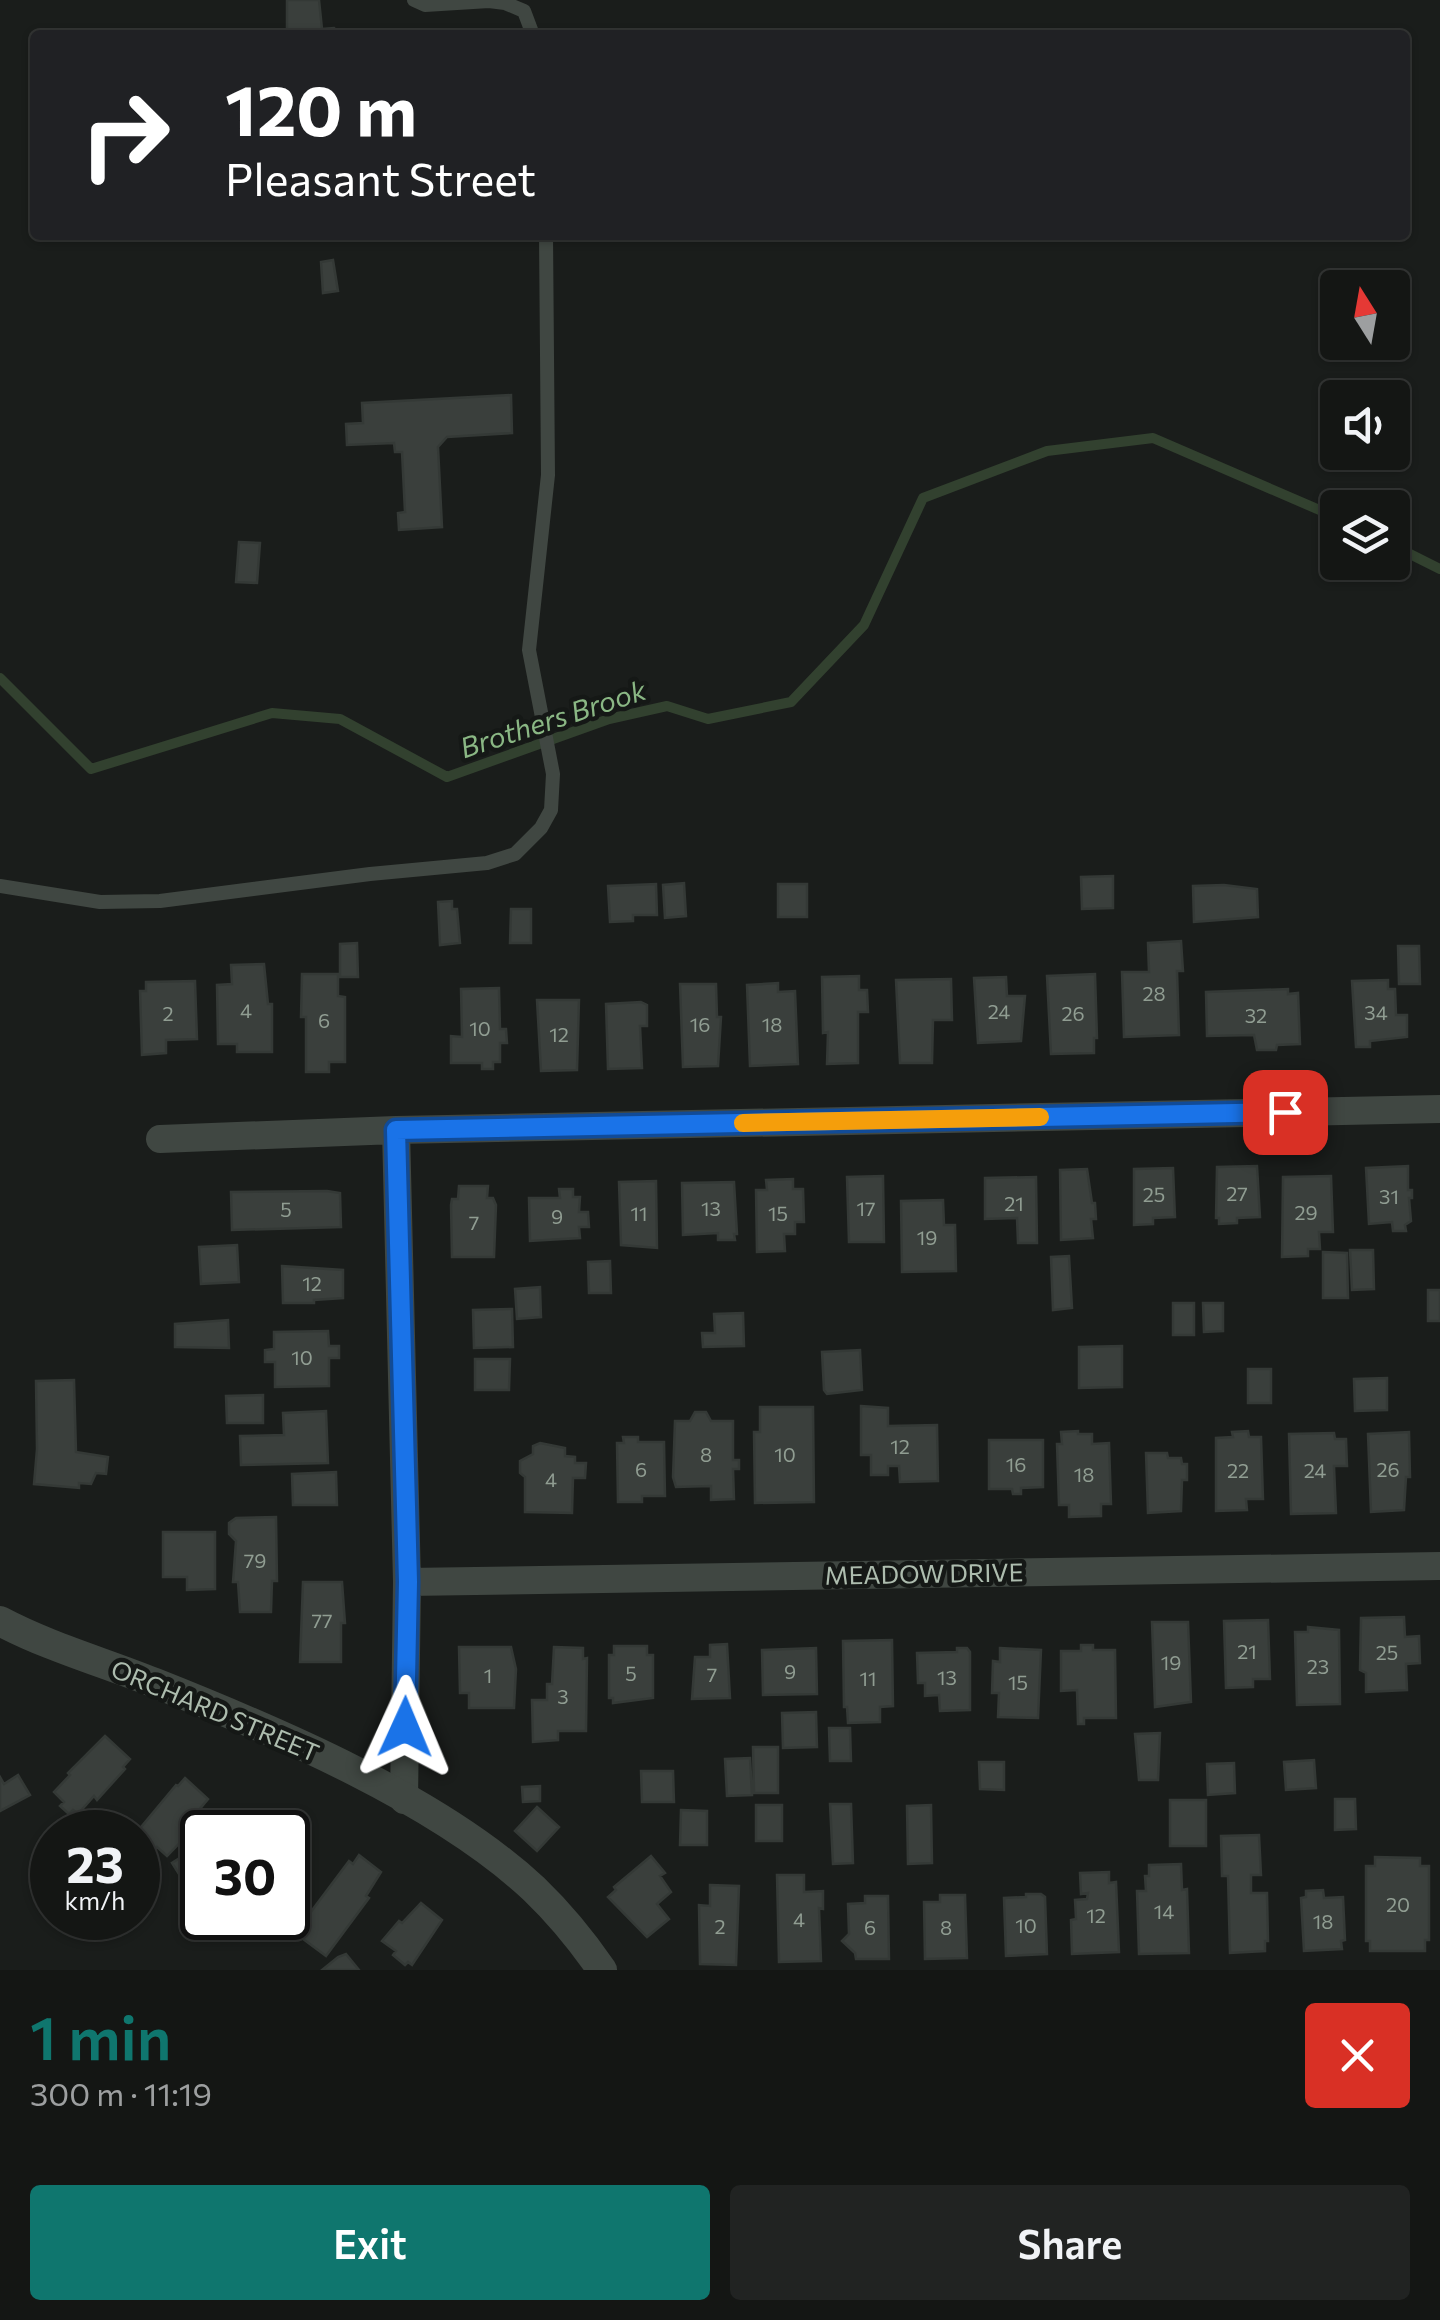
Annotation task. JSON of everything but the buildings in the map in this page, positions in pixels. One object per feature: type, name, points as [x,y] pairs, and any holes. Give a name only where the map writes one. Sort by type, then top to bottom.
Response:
[{"type":"street","points":[[160,1139],[396,1130],[1440,1109]]},
{"type":"street","points":[[396,1130],[408,1582],[404,1800]]},
{"type":"street","name":"MEADOW DRIVE","points":[[408,1582],[1440,1566]]},
{"type":"street","name":"ORCHARD STREET","points":[[0,1621],[273,1733],[404,1800],[469,1839],[512,1871],[559,1915],[602,1970]]},
{"type":"lane","points":[[414,0],[425,5],[505,3],[524,11],[532,30]]},
{"type":"lane","points":[[0,886],[100,902],[144,903],[487,863],[515,854],[542,828],[551,810],[553,774],[528,650],[548,475],[546,240]]},
{"type":"waterway","name":"Brothers Brook","points":[[0,678],[91,769],[272,713],[340,719],[447,777],[609,719],[667,706],[708,719],[791,702],[864,625],[923,498],[1047,451],[1153,438],[1320,510]]},
{"type":"waterway","name":"Brothers Brook","points":[[1410,554],[1440,569]]},
{"type":"slow traffic","points":[[743,1123],[1040,1117]]},
{"type":"route","points":[[405,1727],[408,1582],[396,1130],[1285,1112]]}]
